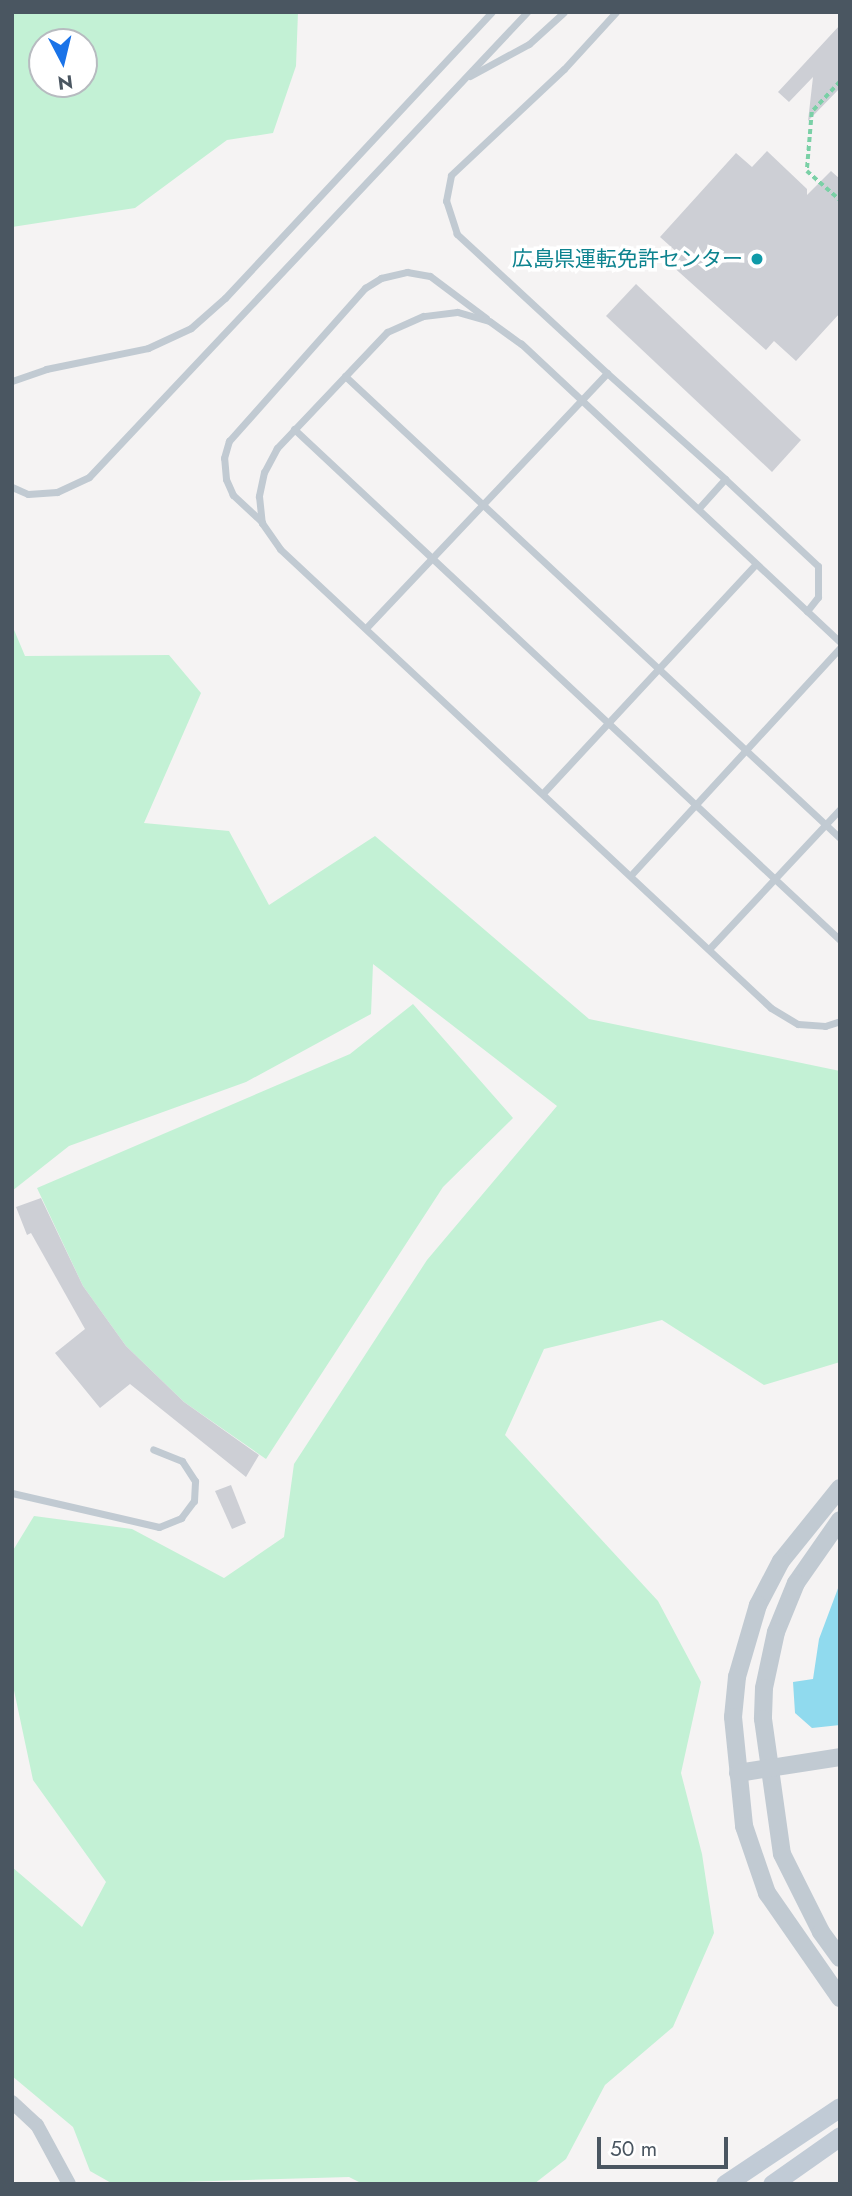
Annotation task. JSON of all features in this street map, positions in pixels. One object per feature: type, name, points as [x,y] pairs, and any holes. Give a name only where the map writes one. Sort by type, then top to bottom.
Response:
[{"type":"main road","points":[[725,2184],[840,2107]]},
{"type":"main road","points":[[772,2184],[840,2136]]},
{"type":"street","points":[[840,1488],[781,1561],[758,1605],[737,1677],[733,1717],[744,1826],[767,1894],[840,1998]]},
{"type":"street","points":[[840,1520],[796,1583],[776,1632],[764,1688],[767,1769],[782,1854],[821,1932],[840,1958]]},
{"type":"street","points":[[738,1773],[840,1757]]},
{"type":"street","points":[[12,2102],[37,2125],[69,2184]]},
{"type":"lane","points":[[12,381],[46,369],[148,348],[191,328],[225,298],[492,12]]},
{"type":"lane","points":[[12,486],[28,494],[57,492],[89,477],[527,12]]},
{"type":"lane","points":[[464,80],[529,44],[564,12]]},
{"type":"lane","points":[[616,12],[564,69],[451,175],[446,201],[457,234],[818,566],[818,597],[807,611]]},
{"type":"lane","points":[[840,642],[581,400],[489,321],[430,276],[407,272],[381,278],[365,288],[242,422],[224,458],[226,479],[233,495],[262,523],[280,550],[544,792],[771,1008],[798,1024],[825,1026],[840,1021]]},
{"type":"lane","points":[[262,523],[259,496],[264,472],[295,429],[387,332],[423,316],[457,312],[489,321]]},
{"type":"lane","points":[[366,628],[607,373]]},
{"type":"lane","points":[[345,376],[840,838]]},
{"type":"lane","points":[[295,429],[840,940]]},
{"type":"lane","points":[[698,509],[725,479]]},
{"type":"lane","points":[[544,792],[756,564]]},
{"type":"lane","points":[[631,875],[840,648]]},
{"type":"lane","points":[[709,949],[840,809]]},
{"type":"lane","points":[[12,1493],[159,1527],[181,1518],[188,1510],[194,1501],[195,1480],[182,1461],[153,1449]]},
{"type":"path","points":[[840,82],[812,112],[807,171],[840,200]]},
{"type":"green space","points":[[12,12],[298,12],[296,66],[273,133],[227,140],[135,208],[12,227]]},
{"type":"green space","points":[[12,625],[25,656],[169,655],[201,693],[144,823],[229,831],[269,905],[375,836],[589,1019],[840,1071],[840,1362],[764,1385],[662,1320],[544,1349],[505,1435],[658,1601],[701,1682],[681,1773],[702,1854],[714,1933],[673,2027],[605,2085],[566,2159],[534,2184],[363,2184],[349,2177],[113,2184],[90,2171],[73,2127],[12,2076],[12,1867],[82,1927],[106,1882],[33,1780],[12,1681],[12,1552],[34,1516],[132,1529],[224,1578],[284,1537],[294,1464],[427,1260],[557,1106],[373,964],[371,1014],[246,1082],[69,1146],[12,1191]]},
{"type":"green space","points":[[413,1004],[513,1118],[443,1187],[266,1459],[184,1402],[126,1346],[83,1286],[37,1188],[350,1054]]},
{"type":"water","points":[[840,1583],[840,1725],[812,1728],[795,1713],[793,1682],[813,1679],[819,1639]]},
{"type":"building","points":[[840,25],[840,88],[808,121],[813,77],[789,102],[778,92]]},
{"type":"building","name":"広島県運転免許センター","points":[[767,151],[807,189],[807,195],[831,171],[840,179],[840,313],[796,361],[774,341],[766,350],[670,264],[679,254],[660,237],[736,153],[752,167]]},
{"type":"building","points":[[636,284],[801,440],[772,472],[606,316]]},
{"type":"building","points":[[41,1198],[83,1286],[126,1346],[184,1402],[259,1455],[246,1477],[130,1384],[100,1408],[55,1353],[85,1329],[31,1233],[27,1235],[16,1207]]},
{"type":"building","points":[[231,1485],[246,1523],[232,1529],[215,1491]]},
{"type":"place","name":"広島県運転免許センター","points":[[757,259]]}]
